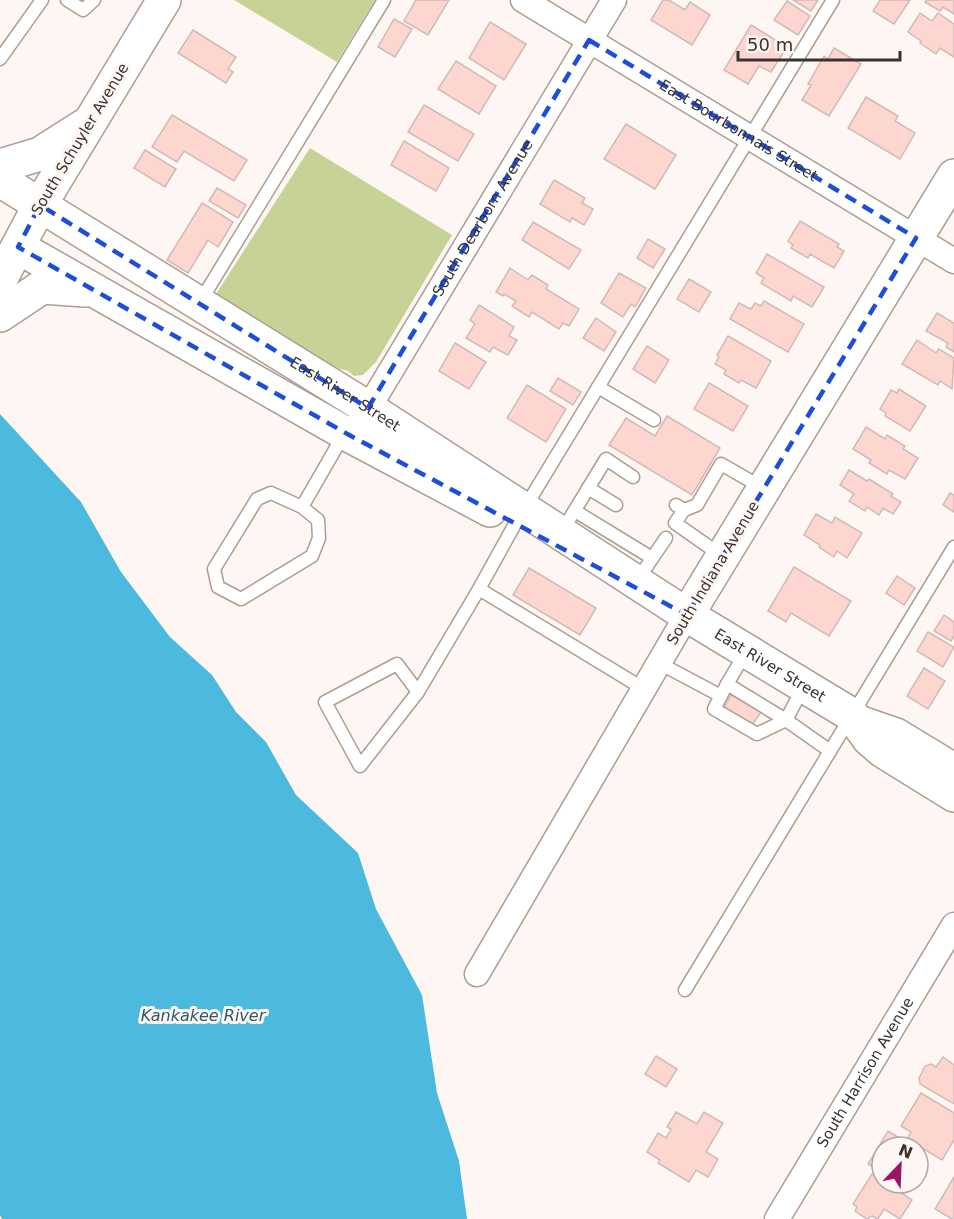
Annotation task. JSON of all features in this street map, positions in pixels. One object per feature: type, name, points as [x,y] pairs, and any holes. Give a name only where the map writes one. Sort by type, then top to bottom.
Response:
[{"type":"main road","name":"South Schuyler Avenue","points":[[0,280],[9,242],[40,205],[164,0]]},
{"type":"main road","points":[[0,166],[40,153],[90,122]]},
{"type":"main road","name":"South Indiana Avenue","points":[[687,615],[954,176]]},
{"type":"main road","name":"East River Street","points":[[0,180],[368,408],[520,516],[852,715],[869,739],[883,751],[954,795]]},
{"type":"main road","name":"East River Street","points":[[9,242],[348,434],[520,516],[568,522],[644,570],[687,615]]},
{"type":"main road","points":[[0,315],[42,287],[95,291]]},
{"type":"street","name":"East Bourbonnais Street","points":[[523,0],[954,261]]},
{"type":"street","name":"South Dearborn Avenue","points":[[348,434],[368,408],[614,0]]},
{"type":"street","name":"South Indiana Avenue","points":[[477,974],[687,615]]},
{"type":"street","name":"East River Street","points":[[852,715],[898,731],[954,765]]},
{"type":"street","name":"South Harrison Avenue","points":[[777,1219],[954,925]]},
{"type":"lane","points":[[0,59],[42,0]]},
{"type":"lane","points":[[67,0],[83,10],[94,0]]},
{"type":"lane","points":[[199,303],[384,0]]},
{"type":"lane","points":[[418,692],[397,664],[325,702],[360,766],[418,692],[520,516],[833,0]]},
{"type":"lane","points":[[598,387],[654,420]]},
{"type":"lane","points":[[302,507],[348,434]]},
{"type":"lane","points":[[568,522],[606,459],[633,477]]},
{"type":"lane","points":[[644,570],[662,535],[675,523],[680,508],[697,505],[721,464],[764,489]]},
{"type":"lane","points":[[588,488],[616,505]]},
{"type":"lane","points":[[271,493],[302,507],[318,520],[319,538],[312,556],[241,598],[218,587],[214,569],[257,500],[271,493]]},
{"type":"lane","points":[[675,523],[723,557]]},
{"type":"lane","points":[[685,990],[954,547]]},
{"type":"lane","points":[[479,589],[644,689]]},
{"type":"lane","points":[[746,651],[714,709],[757,734],[786,720],[804,686]]},
{"type":"lane","points":[[659,663],[721,696]]},
{"type":"lane","points":[[727,684],[786,720],[830,751]]},
{"type":"highlighted area","points":[[589,40],[916,238],[687,615],[351,436],[18,247],[40,205],[368,408]]},
{"type":"green space","points":[[234,0],[375,0],[337,62]]},
{"type":"green space","points":[[310,148],[452,235],[376,362],[363,375],[354,376],[348,371],[337,368],[216,294]]},
{"type":"water","name":"Kankakee River","points":[[0,414],[81,502],[121,572],[170,637],[212,675],[236,712],[266,742],[296,795],[358,853],[376,909],[422,995],[437,1093],[459,1161],[467,1219],[2,1219],[0,1215]]},
{"type":"building","points":[[416,0],[449,0],[428,35],[404,21]]},
{"type":"building","points":[[663,0],[669,0],[685,10],[690,2],[710,15],[692,45],[651,20]]},
{"type":"building","points":[[793,0],[818,0],[811,11]]},
{"type":"building","points":[[880,0],[910,0],[894,24],[873,11]]},
{"type":"building","points":[[927,0],[954,0],[954,14],[943,7],[940,11],[925,2]]},
{"type":"building","points":[[787,1],[810,16],[798,35],[774,20]]},
{"type":"building","points":[[920,13],[932,21],[938,13],[954,24],[954,57],[940,48],[936,54],[908,32]]},
{"type":"building","points":[[394,19],[412,29],[395,57],[378,47]]},
{"type":"building","points":[[490,22],[526,44],[504,80],[469,58]]},
{"type":"building","points":[[751,25],[787,47],[771,72],[759,66],[748,84],[724,70]]},
{"type":"building","points":[[193,30],[236,57],[228,69],[233,72],[226,83],[178,53]]},
{"type":"building","points":[[834,48],[861,64],[829,116],[802,100],[824,56],[828,59]]},
{"type":"building","points":[[456,61],[496,86],[479,114],[438,89]]},
{"type":"building","points":[[866,97],[898,116],[895,121],[915,133],[900,159],[848,128]]},
{"type":"building","points":[[424,105],[474,134],[458,161],[408,132]]},
{"type":"building","points":[[172,115],[247,160],[234,181],[184,151],[177,162],[152,147]]},
{"type":"building","points":[[626,124],[676,155],[655,189],[604,159]]},
{"type":"building","points":[[404,141],[449,168],[436,191],[391,165]]},
{"type":"building","points":[[145,150],[176,169],[165,187],[134,168]]},
{"type":"building","points":[[554,180],[585,198],[582,203],[593,209],[584,225],[572,218],[570,222],[540,204]]},
{"type":"building","points":[[217,188],[246,205],[238,218],[209,201]]},
{"type":"building","points":[[202,203],[233,222],[218,247],[208,240],[188,273],[167,260]]},
{"type":"building","points":[[800,221],[839,244],[837,247],[844,251],[834,268],[810,254],[808,258],[791,248],[793,245],[788,241]]},
{"type":"building","points":[[533,222],[581,250],[569,269],[522,240]]},
{"type":"building","points":[[648,239],[665,249],[653,268],[637,258]]},
{"type":"building","points":[[767,254],[824,287],[812,307],[793,296],[791,301],[761,283],[764,278],[756,273]]},
{"type":"building","points":[[510,268],[528,280],[532,275],[548,285],[546,289],[579,309],[569,326],[563,323],[559,329],[532,312],[529,317],[512,306],[516,301],[496,292]]},
{"type":"building","points":[[619,273],[646,288],[635,307],[631,304],[623,317],[601,303]]},
{"type":"building","points":[[689,279],[711,292],[699,312],[677,299]]},
{"type":"building","points":[[764,301],[804,324],[788,352],[730,319],[739,303],[751,309],[755,303],[761,306]]},
{"type":"building","points":[[479,305],[514,327],[509,336],[517,340],[508,355],[493,347],[490,352],[466,338],[475,324],[470,320]]},
{"type":"building","points":[[937,313],[954,323],[954,352],[946,347],[948,343],[926,331]]},
{"type":"building","points":[[596,318],[616,332],[604,351],[583,338]]},
{"type":"building","points":[[728,336],[771,361],[756,388],[741,380],[739,383],[724,374],[726,370],[715,364],[719,357],[717,355]]},
{"type":"building","points":[[917,340],[936,353],[939,349],[954,358],[952,389],[940,381],[938,385],[902,364]]},
{"type":"building","points":[[455,343],[486,362],[469,389],[439,371]]},
{"type":"building","points":[[647,346],[669,360],[655,383],[633,369]]},
{"type":"building","points":[[558,378],[581,392],[573,405],[550,391]]},
{"type":"building","points":[[709,383],[748,406],[733,431],[694,409]]},
{"type":"building","points":[[527,385],[566,409],[546,442],[507,418]]},
{"type":"building","points":[[899,389],[926,406],[910,431],[885,416],[886,413],[880,409],[891,390],[897,393]]},
{"type":"building","points":[[667,416],[720,448],[692,495],[609,445],[626,418],[655,436]]},
{"type":"building","points":[[866,427],[885,439],[887,435],[905,446],[903,449],[918,458],[905,479],[889,470],[887,474],[869,463],[871,460],[853,449]]},
{"type":"building","points":[[849,470],[867,481],[869,479],[893,494],[891,496],[901,502],[893,514],[883,508],[879,515],[867,507],[865,511],[849,501],[854,494],[840,485]]},
{"type":"building","points":[[950,493],[954,495],[954,512],[943,505]]},
{"type":"building","points":[[816,514],[832,523],[835,517],[862,533],[847,558],[837,551],[834,557],[804,535]]},
{"type":"building","points":[[794,567],[851,601],[829,636],[791,613],[786,622],[768,611]]},
{"type":"building","points":[[529,568],[596,608],[580,635],[513,595]]},
{"type":"building","points":[[897,576],[915,588],[904,605],[886,593]]},
{"type":"building","points":[[944,615],[954,622],[954,636],[951,641],[934,631]]},
{"type":"building","points":[[928,632],[954,647],[943,667],[917,651]]},
{"type":"building","points":[[924,668],[945,681],[928,709],[907,696]]},
{"type":"building","points":[[734,690],[764,708],[752,725],[724,708]]},
{"type":"building","points":[[656,1056],[677,1069],[666,1087],[645,1074]]},
{"type":"building","points":[[943,1057],[954,1065],[954,1104],[920,1084],[919,1078],[925,1066],[931,1064],[936,1067]]},
{"type":"building","points":[[921,1093],[954,1113],[954,1140],[942,1160],[930,1153],[930,1135],[909,1135],[911,1132],[901,1126]]},
{"type":"building","points":[[676,1112],[697,1124],[704,1112],[723,1123],[706,1152],[718,1159],[708,1177],[696,1170],[689,1182],[658,1163],[660,1160],[647,1152],[658,1133],[666,1138],[671,1129],[667,1127]]},
{"type":"building","points":[[870,1177],[870,1195],[904,1195],[912,1200],[900,1219],[884,1209],[878,1219],[872,1216],[867,1219],[855,1211],[857,1207],[853,1204]]},
{"type":"building","points":[[954,1177],[954,1219],[952,1219],[935,1209]]}]
